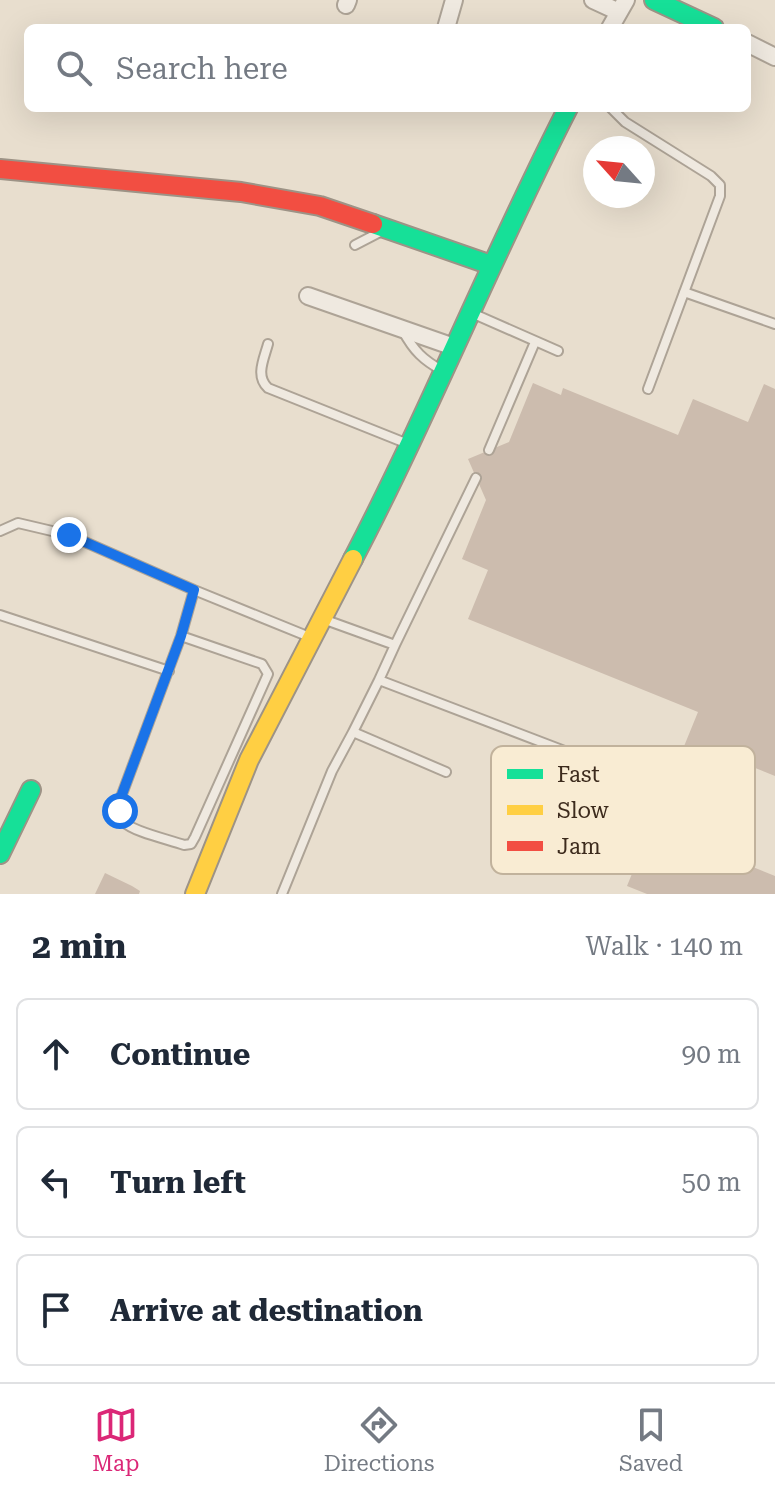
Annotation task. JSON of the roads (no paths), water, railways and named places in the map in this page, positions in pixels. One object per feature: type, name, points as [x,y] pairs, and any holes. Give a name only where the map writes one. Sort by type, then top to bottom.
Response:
[{"type":"street","points":[[447,24],[454,0]]},
{"type":"street","points":[[593,0],[622,6],[612,24]]},
{"type":"street","points":[[654,0],[705,24]]},
{"type":"street","points":[[751,45],[775,57]]},
{"type":"street","points":[[195,894],[249,760],[409,445],[491,265],[566,112]]},
{"type":"street","points":[[0,169],[194,187],[296,201],[320,206],[491,265]]},
{"type":"street","points":[[308,296],[454,347]]},
{"type":"street","points":[[0,854],[31,790]]},
{"type":"lane","points":[[615,112],[625,122],[711,176],[720,185],[720,196],[648,389]]},
{"type":"lane","points":[[355,245],[386,229]]},
{"type":"lane","points":[[684,292],[775,324]]},
{"type":"lane","points":[[469,312],[558,351]]},
{"type":"lane","points":[[401,328],[424,361],[444,371]]},
{"type":"lane","points":[[489,450],[535,342]]},
{"type":"lane","points":[[268,344],[261,371],[262,382],[268,388],[409,445]]},
{"type":"lane","points":[[282,894],[332,771],[476,478]]},
{"type":"lane","points":[[0,531],[18,523],[69,535],[312,638]]},
{"type":"lane","points":[[181,636],[262,664],[268,674],[191,844],[137,829],[124,822],[120,811],[121,797],[169,671],[194,590]]},
{"type":"lane","points":[[0,615],[169,671]]},
{"type":"lane","points":[[323,618],[395,645]]},
{"type":"lane","points":[[379,680],[552,746]]},
{"type":"lane","points":[[353,732],[446,772]]}]
